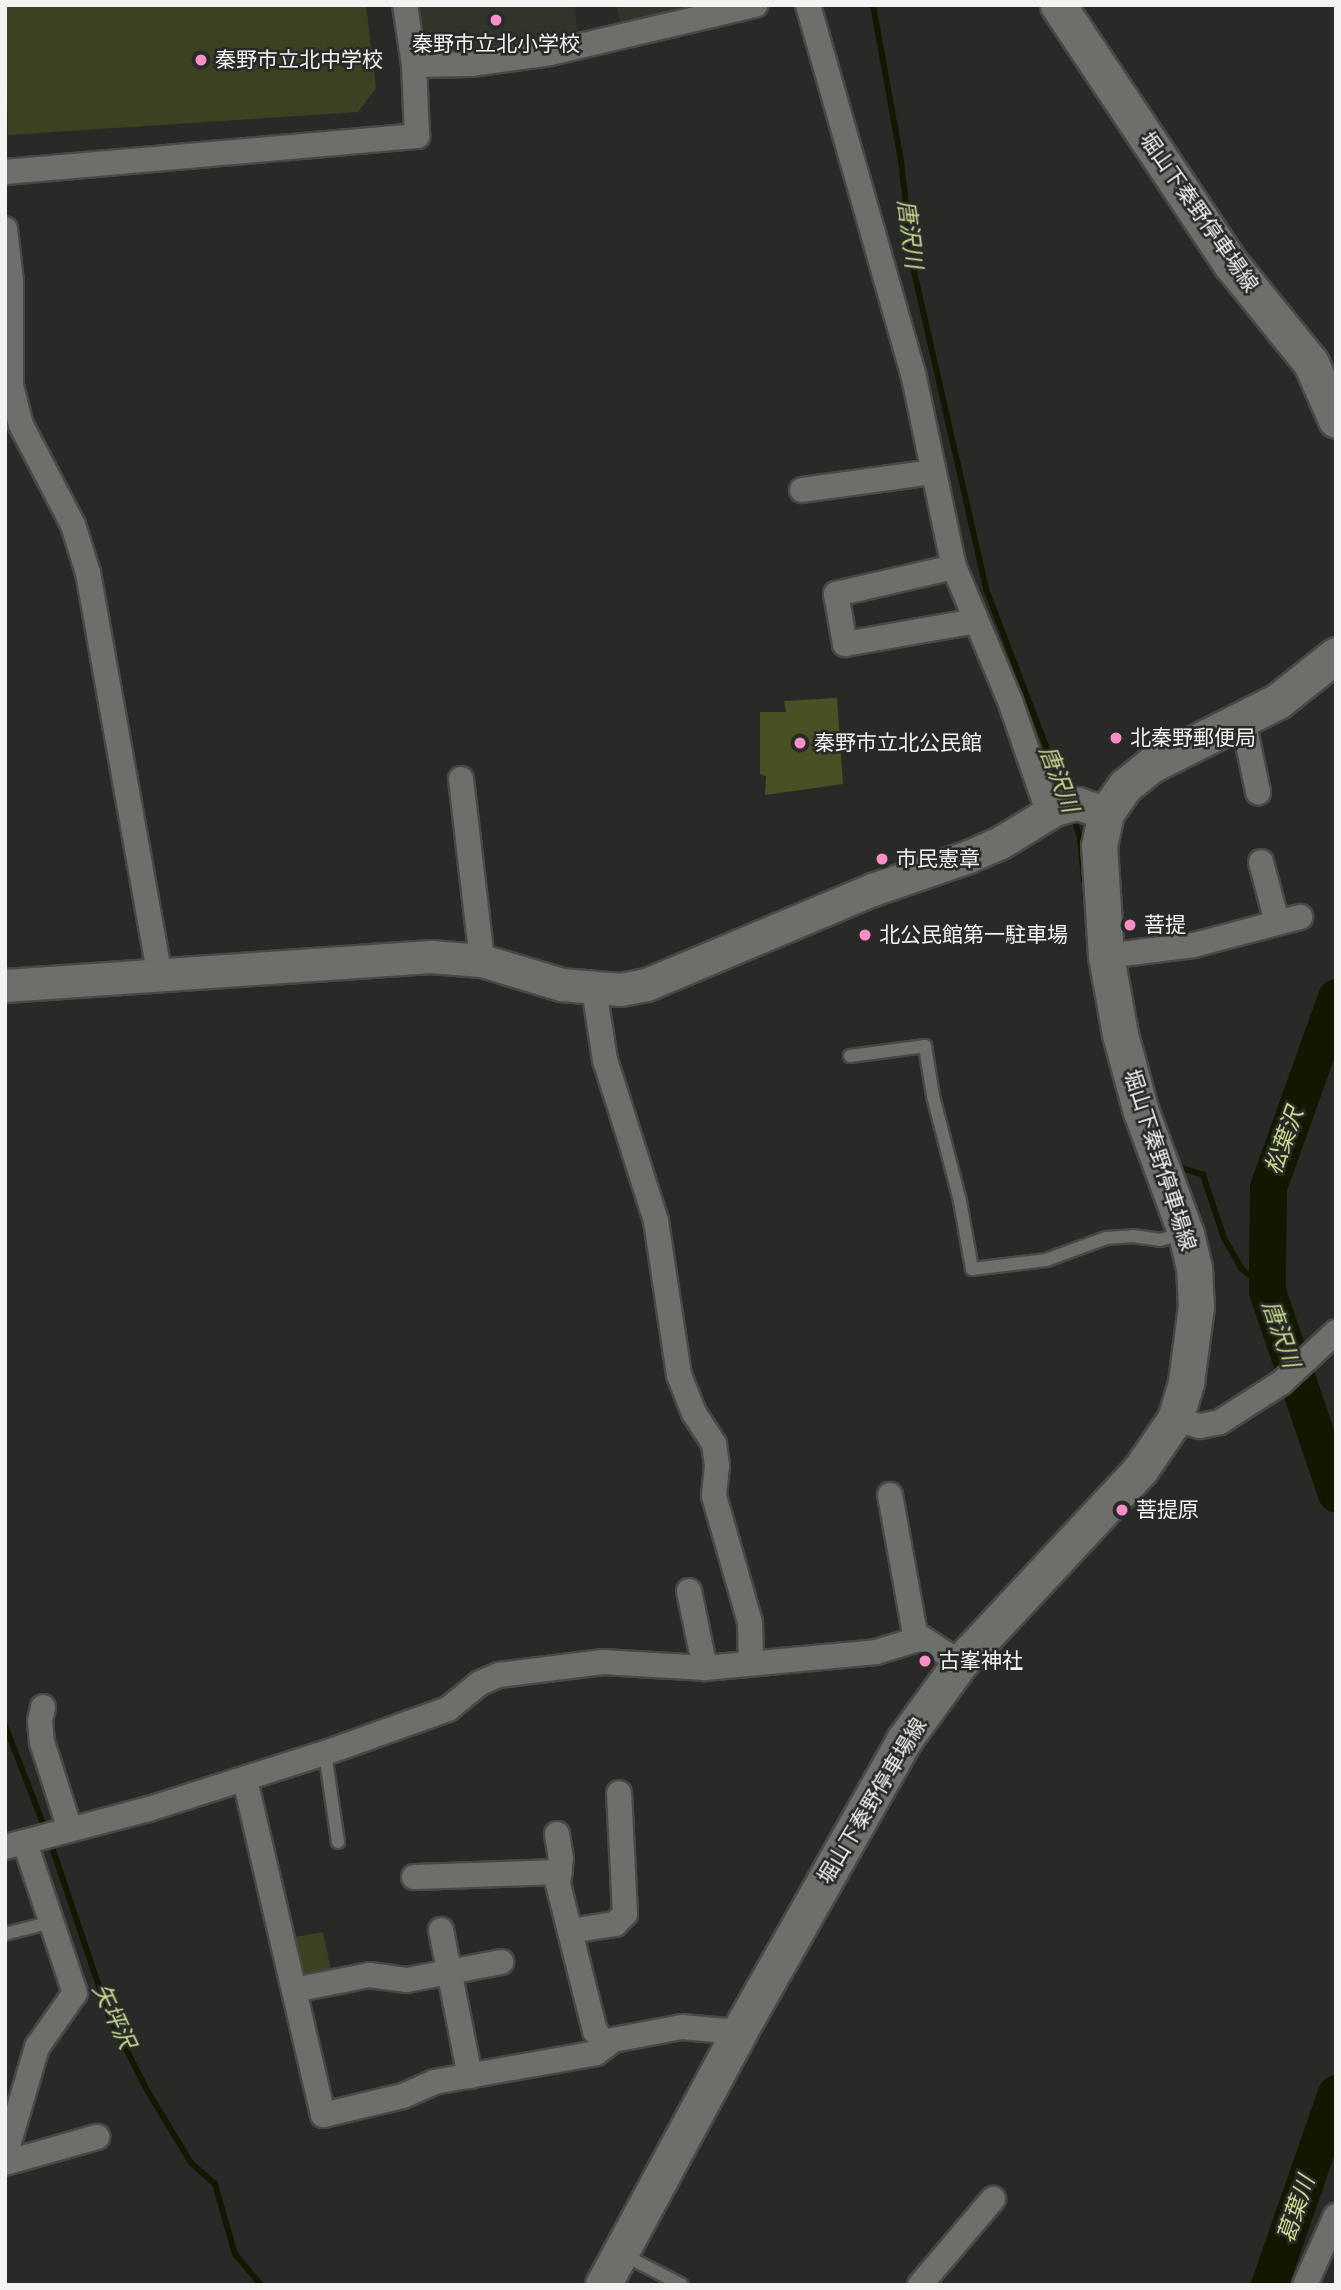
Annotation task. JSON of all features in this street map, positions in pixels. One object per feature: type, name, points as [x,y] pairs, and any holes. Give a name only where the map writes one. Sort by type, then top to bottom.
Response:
[{"type":"main road","name":"堀山下秦野停車場線","points":[[1058,5],[1231,264],[1311,363],[1336,420]]},
{"type":"main road","name":"堀山下秦野停車場線","points":[[603,2285],[738,2032],[904,1740],[960,1663],[1139,1470],[1175,1419],[1186,1382],[1196,1306],[1194,1268],[1186,1234],[1158,1157],[1120,1034],[1105,956],[1099,846],[1072,810],[1125,786],[1151,765],[1243,720],[1295,689],[1336,655]]},
{"type":"street","points":[[5,172],[417,136],[414,65],[405,5]]},
{"type":"street","points":[[414,65],[471,64],[550,53],[755,5]]},
{"type":"street","points":[[5,986],[432,957],[482,961],[562,985],[621,990],[648,985],[873,890],[969,857],[1072,810],[1010,701],[954,567],[913,373],[808,5]]},
{"type":"street","points":[[5,229],[11,282],[11,386],[22,425],[73,525],[88,573],[160,976]]},
{"type":"street","points":[[802,490],[933,472]]},
{"type":"street","points":[[954,567],[836,594],[845,644],[975,621]]},
{"type":"street","points":[[1243,720],[1258,792]]},
{"type":"street","points":[[461,779],[482,961]]},
{"type":"street","points":[[1105,956],[1194,945],[1289,920],[1261,862]]},
{"type":"street","points":[[594,989],[605,1060],[656,1221],[679,1375],[694,1413],[714,1444],[717,1466],[714,1496],[750,1622],[751,1663]]},
{"type":"street","points":[[1175,1419],[1200,1426],[1220,1422],[1263,1396],[1336,1332]]},
{"type":"street","points":[[890,1495],[916,1640]]},
{"type":"street","points":[[688,1591],[705,1668]]},
{"type":"street","points":[[5,2156],[37,2047],[75,1993],[52,1922],[15,1845],[245,1780],[325,1753],[448,1709],[480,1683],[499,1675],[603,1662],[705,1668],[876,1652],[922,1638],[960,1663]]},
{"type":"street","points":[[43,1707],[40,1721],[42,1742],[65,1831]]},
{"type":"street","points":[[245,1780],[323,2115],[403,2096],[434,2082],[596,2053],[613,2040],[682,2027],[738,2032]]},
{"type":"street","points":[[570,1931],[615,1924],[625,1914],[619,1793]]},
{"type":"street","points":[[557,1834],[560,1872],[558,1884],[595,2031],[606,2045]]},
{"type":"street","points":[[414,1877],[560,1872]]},
{"type":"street","points":[[441,1930],[470,2076]]},
{"type":"street","points":[[294,1990],[370,1975],[407,1980],[449,1969],[457,1972],[501,1962]]},
{"type":"street","points":[[5,2163],[97,2137]]},
{"type":"street","points":[[920,2285],[993,2199]]},
{"type":"street","points":[[1305,2285],[1336,2216]]},
{"type":"lane","points":[[850,1056],[925,1046],[933,1096],[960,1201],[972,1269],[1046,1261],[1106,1238],[1132,1236],[1160,1240],[1186,1234]]},
{"type":"lane","points":[[325,1753],[338,1842]]},
{"type":"lane","points":[[5,1934],[52,1922]]},
{"type":"lane","points":[[620,2253],[682,2285]]},
{"type":"shaded area","name":"秦野市立北小学校","points":[[414,5],[575,5],[577,36],[539,45],[475,53],[432,54],[420,47]]},
{"type":"shaded area","points":[[616,5],[694,5],[621,23]]},
{"type":"green space","name":"秦野市立北中学校","points":[[5,5],[366,5],[376,88],[358,112],[8,135]]},
{"type":"green space","points":[[323,1932],[332,1975],[305,1980],[297,1974],[290,1938]]},
{"type":"building","name":"秦野市立北公民館","points":[[837,698],[843,784],[765,795],[766,776],[760,774],[760,712],[786,712],[784,701]]},
{"type":"waterway","name":"唐沢川","points":[[873,5],[901,161],[913,267],[986,589],[1065,796]]},
{"type":"waterway","name":"唐沢川","points":[[1073,816],[1080,837],[1084,881]]},
{"type":"waterway","name":"松葉沢","points":[[1336,997],[1268,1187],[1267,1271],[1267,1291],[1336,1494]]},
{"type":"waterway","name":"唐沢川","points":[[1173,1165],[1203,1175],[1224,1238],[1241,1268],[1267,1291]]},
{"type":"waterway","name":"矢坪沢","points":[[5,1725],[46,1831]]},
{"type":"waterway","name":"矢坪沢","points":[[50,1841],[109,2016],[147,2090],[191,2163],[215,2184],[235,2254],[261,2285]]},
{"type":"waterway","name":"葛葉川","points":[[1269,2285],[1336,2093]]},
{"type":"place","name":"秦野市立北小学校","points":[[496,20]]},
{"type":"place","name":"秦野市立北中学校","points":[[201,60]]},
{"type":"place","name":"北秦野郵便局","points":[[1116,738]]},
{"type":"place","name":"秦野市立北公民館","points":[[800,743]]},
{"type":"place","name":"市民憲章","points":[[882,859]]},
{"type":"place","name":"菩提","points":[[1130,925]]},
{"type":"place","name":"北公民館第一駐車場","points":[[865,935]]},
{"type":"place","name":"菩提原","points":[[1122,1510]]},
{"type":"place","name":"古峯神社","points":[[925,1661]]}]
